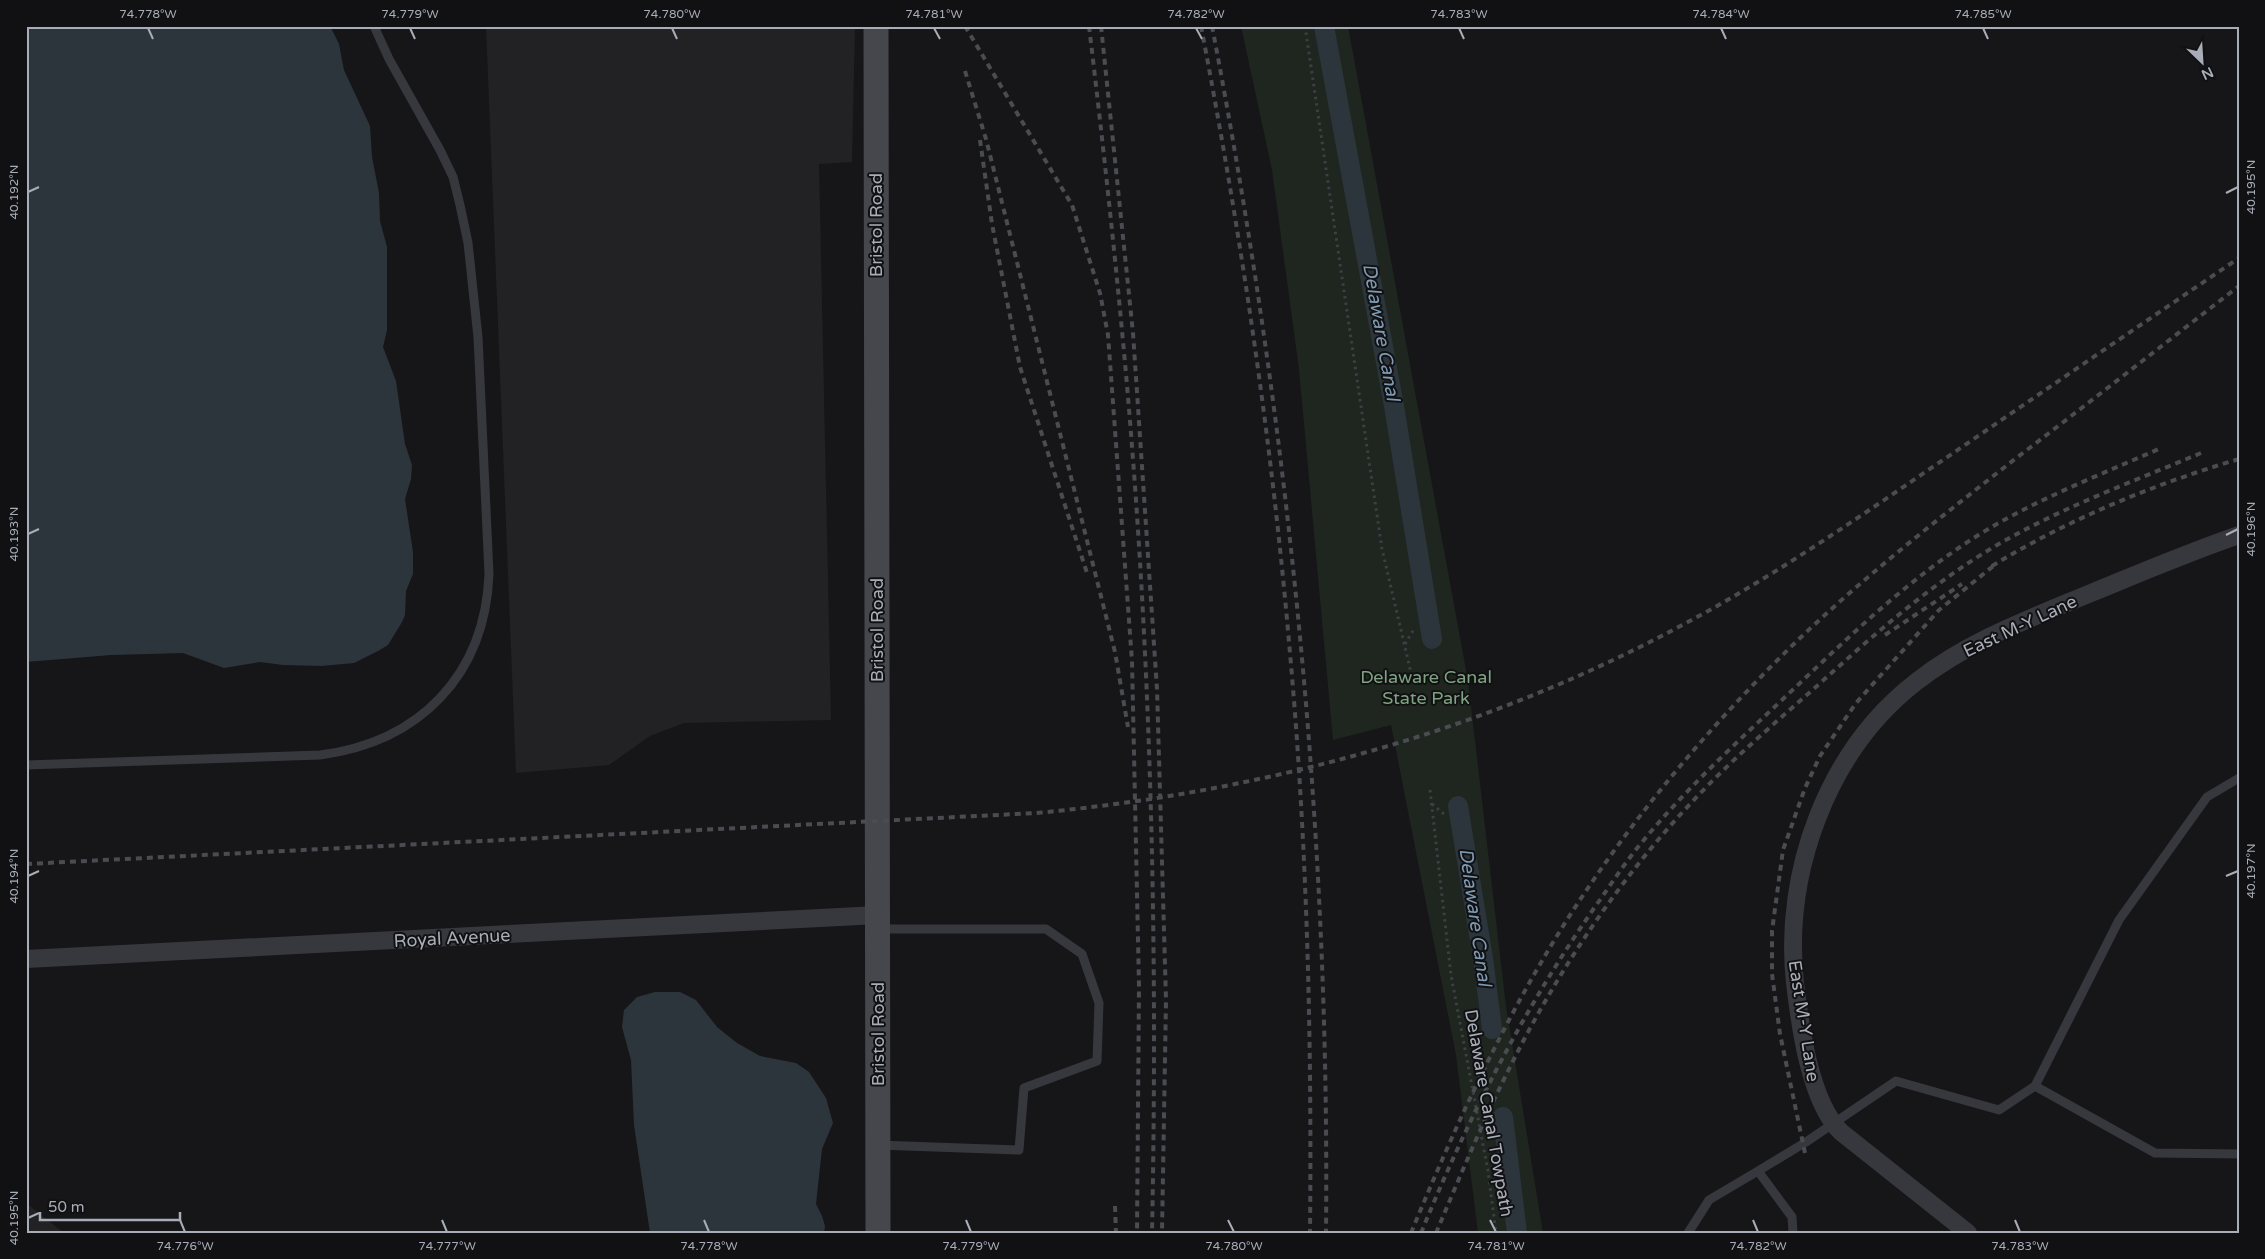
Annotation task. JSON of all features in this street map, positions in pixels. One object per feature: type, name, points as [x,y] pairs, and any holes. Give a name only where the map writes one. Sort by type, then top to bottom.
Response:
[{"type":"main road","name":"Bristol Road","points":[[876,26],[878,1233]]},
{"type":"street","name":"East M-Y Lane","points":[[1968,1233],[1873,1159],[1833,1124],[1819,1099],[1809,1063],[1796,993],[1793,921],[1802,870],[1816,821],[1850,755],[1865,733],[1899,696],[1937,667],[1982,640],[2148,570],[2239,535]]},
{"type":"street","name":"Royal Avenue","points":[[26,959],[878,922]]},
{"type":"lane","points":[[26,765],[320,755],[356,749],[390,736],[421,717],[441,698],[458,677],[475,645],[486,610],[489,574],[478,337],[468,243],[453,177],[440,150],[388,59],[374,26]]},
{"type":"lane","points":[[1688,1233],[1709,1200],[1833,1124],[1896,1082],[1999,1110],[2035,1086],[2119,920],[2206,797],[2239,778]]},
{"type":"lane","points":[[878,922],[1046,929],[1082,954],[1099,1002],[1097,1061],[1024,1088],[1019,1150],[878,1145]]},
{"type":"lane","points":[[2035,1086],[2155,1152],[2239,1154]]},
{"type":"lane","points":[[1758,1171],[1792,1218],[1793,1233]]},
{"type":"path","points":[[1305,26],[1382,549],[1411,673]]},
{"type":"path","points":[[1404,644],[1414,628]]},
{"type":"path","name":"Delaware Canal Towpath","points":[[1430,790],[1451,975],[1488,1171],[1496,1233]]},
{"type":"path","points":[[1432,804],[1445,815]]},
{"type":"shaded area","points":[[26,26],[330,26],[339,44],[344,70],[370,126],[372,157],[379,193],[380,221],[387,247],[387,330],[383,347],[396,381],[405,444],[412,465],[411,479],[405,499],[413,552],[413,574],[406,591],[405,615],[402,622],[388,645],[378,651],[354,663],[321,666],[260,662],[224,668],[183,653],[111,655],[26,662]]},
{"type":"shaded area","points":[[486,26],[855,26],[852,162],[819,164],[831,720],[684,723],[650,736],[609,765],[516,773]]},
{"type":"shaded area","points":[[655,992],[680,992],[696,1000],[717,1027],[737,1043],[760,1056],[796,1063],[809,1072],[826,1098],[833,1123],[822,1149],[816,1204],[825,1226],[824,1233],[650,1233],[634,1125],[631,1060],[622,1027],[624,1010],[637,997]]},
{"type":"shaded area","points":[[26,1203],[64,1233],[26,1233]]},
{"type":"green space","name":"Delaware Canal State Park","points":[[1241,26],[1348,26],[1468,681],[1506,1006],[1543,1233],[1478,1233],[1456,1055],[1391,725],[1333,740],[1299,369],[1272,170]]},
{"type":"waterway","name":"Delaware Canal","points":[[1324,26],[1394,406],[1432,639]]},
{"type":"waterway","name":"Delaware Canal","points":[[1458,806],[1483,958],[1492,1029]]},
{"type":"waterway","name":"Delaware Canal","points":[[1503,1117],[1517,1233]]},
{"type":"railway","points":[[965,26],[1072,205],[1100,293],[1108,335],[1132,661],[1139,986],[1137,1233]]},
{"type":"railway","points":[[1089,26],[1124,352],[1141,572],[1153,902],[1154,1123],[1152,1233]]},
{"type":"railway","points":[[1101,26],[1133,333],[1157,689],[1166,1000],[1162,1233]]},
{"type":"railway","points":[[1201,26],[1229,179],[1253,333],[1282,564],[1295,716],[1304,863],[1309,1011],[1310,1233]]},
{"type":"railway","points":[[1212,26],[1239,175],[1262,325],[1283,476],[1299,626],[1312,778],[1321,929],[1326,1233]]},
{"type":"railway","points":[[965,71],[986,139],[1115,652],[1128,727]]},
{"type":"railway","points":[[980,140],[992,224],[1020,367],[1087,573]]},
{"type":"railway","points":[[26,864],[1036,813],[1121,803],[1205,790],[1371,751],[1452,725],[1532,696],[1610,662],[1719,605],[1848,524],[2239,258]]},
{"type":"railway","points":[[1411,1233],[1491,1054],[1563,926],[1637,820],[1714,727],[1798,640],[1877,569],[2015,459],[2239,286]]},
{"type":"railway","points":[[1421,1233],[1478,1105],[1546,982],[1625,864],[1680,799],[1739,740],[1886,604],[1955,550],[2002,521],[2024,510],[2161,448]]},
{"type":"railway","points":[[1436,1233],[1494,1100],[1552,989],[1617,891],[1666,830],[1707,786],[1753,742],[1863,645],[1936,585],[1962,567],[1988,550],[2060,512],[2201,453]]},
{"type":"railway","points":[[1992,566],[2081,518],[2175,480],[2239,459]]},
{"type":"railway","points":[[1805,1153],[1780,1034],[1772,974],[1772,931],[1783,850],[1805,788],[1820,756],[1856,703],[1939,610],[1997,563]]},
{"type":"railway","points":[[1885,635],[1962,584]]},
{"type":"railway","points":[[1115,1206],[1116,1233]]}]
